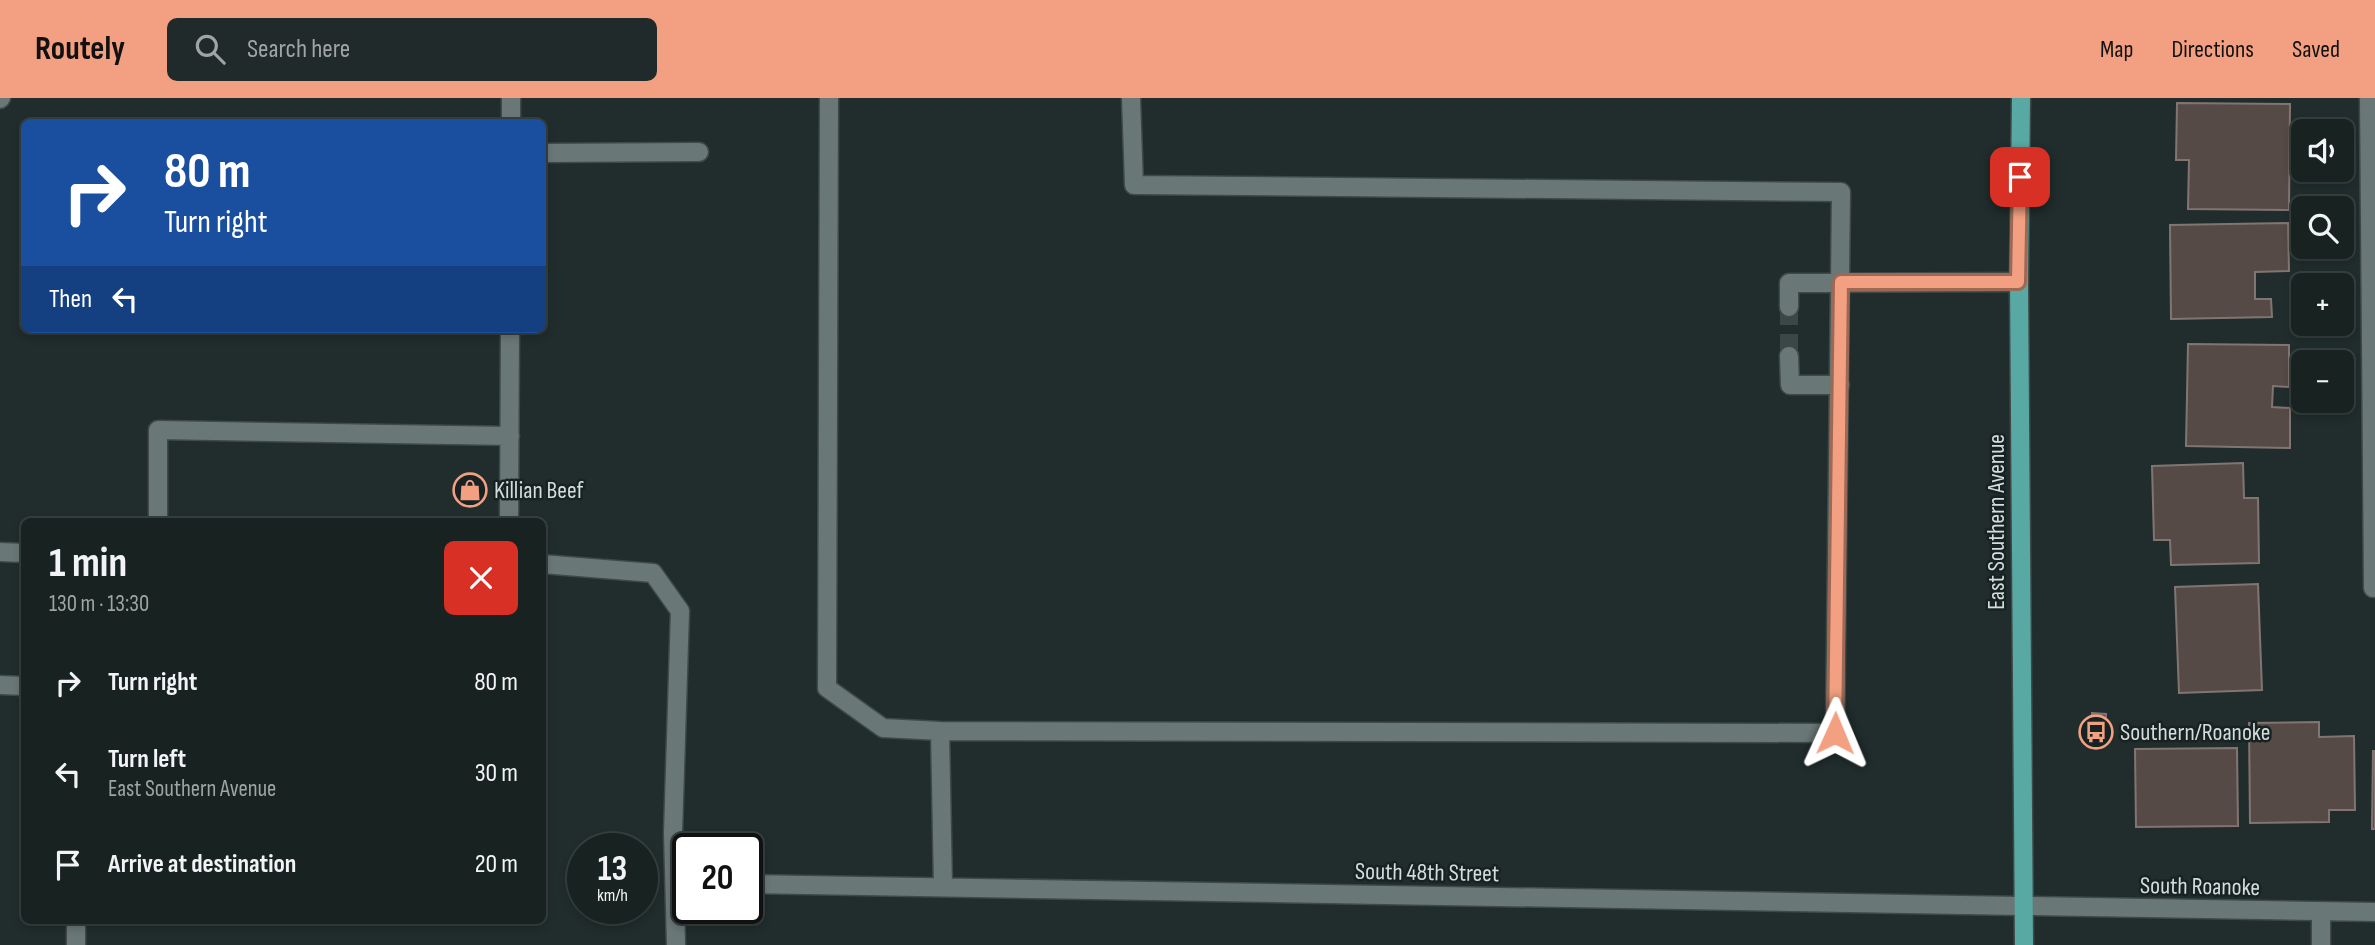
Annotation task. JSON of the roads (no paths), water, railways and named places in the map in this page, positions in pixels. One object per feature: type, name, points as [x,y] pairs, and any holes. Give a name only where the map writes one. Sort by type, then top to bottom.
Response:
[{"type":"main road","name":"East Southern Avenue","points":[[2021,98],[2018,282],[2024,945]]},
{"type":"street","points":[[511,98],[511,119]]},
{"type":"street","points":[[829,98],[827,688],[883,728],[940,731],[1835,733],[1841,192],[1133,185],[1132,98]]},
{"type":"street","points":[[2369,98],[2373,588]]},
{"type":"street","points":[[546,153],[699,152]]},
{"type":"street","points":[[1789,307],[1788,283],[2018,282]]},
{"type":"street","points":[[509,518],[510,333]]},
{"type":"street","points":[[1789,356],[1790,385],[1840,385]]},
{"type":"street","points":[[158,518],[158,430],[510,436]]},
{"type":"street","points":[[0,552],[21,553]]},
{"type":"street","points":[[546,564],[653,573],[680,611],[673,833]]},
{"type":"street","points":[[0,685],[21,686]]},
{"type":"street","points":[[940,731],[943,887]]},
{"type":"street","name":"South 48th Street","points":[[763,884],[2024,907]]},
{"type":"street","name":"South Roanoke","points":[[2024,907],[2375,912]]},
{"type":"street","points":[[2320,912],[2320,945]]},
{"type":"street","points":[[76,924],[76,945]]},
{"type":"street","points":[[676,945],[678,924]]},
{"type":"tunnel","points":[[1789,307],[1789,356]]},
{"type":"place","name":"Killian Beef","points":[[470,490]]},
{"type":"place","name":"Southern/Roanoke","points":[[2096,732]]}]
